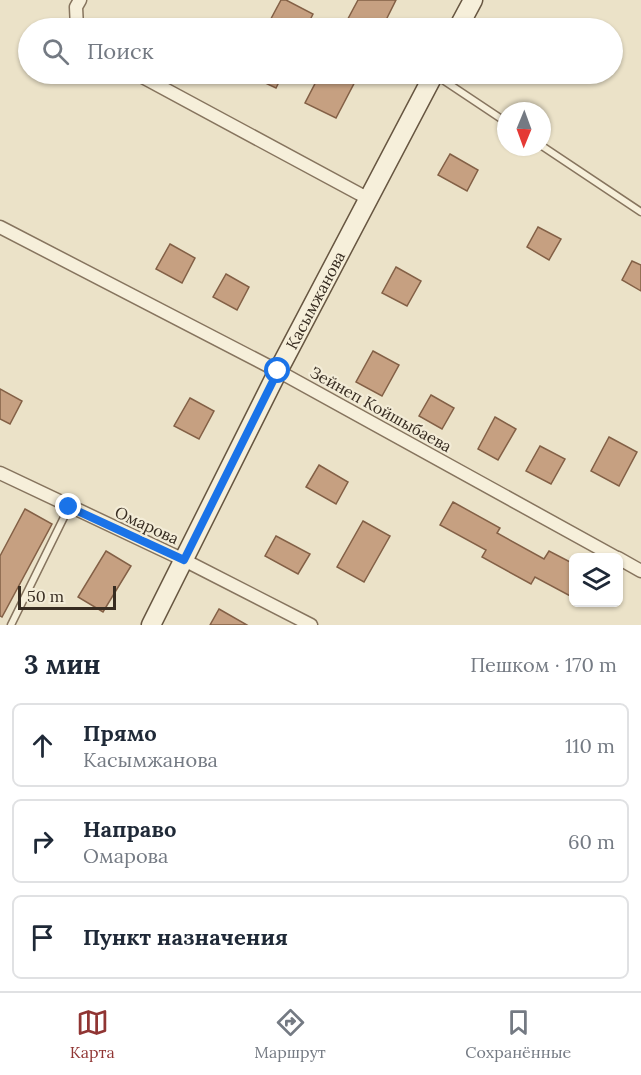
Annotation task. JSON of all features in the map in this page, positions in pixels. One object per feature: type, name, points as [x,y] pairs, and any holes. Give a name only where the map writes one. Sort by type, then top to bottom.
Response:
[{"type":"street","points":[[77,18],[76,7],[80,0]]},
{"type":"street","points":[[463,18],[472,0]]},
{"type":"street","points":[[156,84],[367,198]]},
{"type":"street","name":"Касымжанова","points":[[151,625],[278,371],[429,84]]},
{"type":"street","name":"Зейнеп Койшыбаева","points":[[0,227],[278,371],[609,553]]},
{"type":"street","name":"Омарова","points":[[0,473],[184,560],[311,625]]},
{"type":"street","name":"Зейнеп Койшыбаева","points":[[623,561],[641,571]]},
{"type":"lane","points":[[449,84],[497,116]]},
{"type":"lane","points":[[551,152],[641,212]]},
{"type":"lane","points":[[11,625],[69,507]]},
{"type":"building","points":[[281,0],[286,0],[313,14],[311,18],[271,18]]},
{"type":"building","points":[[358,0],[396,0],[387,18],[348,18]]},
{"type":"building","points":[[315,84],[354,84],[336,118],[305,103]]},
{"type":"building","points":[[450,154],[478,170],[467,191],[438,175]]},
{"type":"building","points":[[538,227],[561,239],[549,260],[527,247]]},
{"type":"building","points":[[170,244],[195,258],[182,283],[156,269]]},
{"type":"building","points":[[632,261],[641,265],[641,291],[622,280]]},
{"type":"building","points":[[396,267],[421,281],[407,306],[382,293]]},
{"type":"building","points":[[226,274],[249,287],[237,310],[213,297]]},
{"type":"building","points":[[373,351],[399,365],[382,396],[356,382]]},
{"type":"building","points":[[0,389],[22,401],[10,424],[0,419]]},
{"type":"building","points":[[431,395],[454,408],[442,429],[419,416]]},
{"type":"building","points":[[190,398],[214,411],[199,439],[174,426]]},
{"type":"building","points":[[495,417],[516,429],[498,460],[478,449]]},
{"type":"building","points":[[609,437],[637,452],[619,486],[591,471]]},
{"type":"building","points":[[540,446],[565,459],[551,484],[526,471]]},
{"type":"building","points":[[319,465],[348,482],[336,504],[306,487]]},
{"type":"building","points":[[453,502],[500,528],[497,533],[544,559],[549,551],[569,561],[569,595],[535,577],[531,584],[482,557],[486,550],[440,525]]},
{"type":"building","points":[[25,509],[52,524],[2,617],[0,616],[0,556]]},
{"type":"building","points":[[363,521],[390,536],[364,582],[337,567]]},
{"type":"building","points":[[276,536],[310,554],[298,574],[265,556]]},
{"type":"building","points":[[106,551],[131,566],[103,612],[78,597]]},
{"type":"building","points":[[219,609],[247,625],[210,625]]},
{"type":"route","points":[[69,507],[184,560],[278,371]]}]
